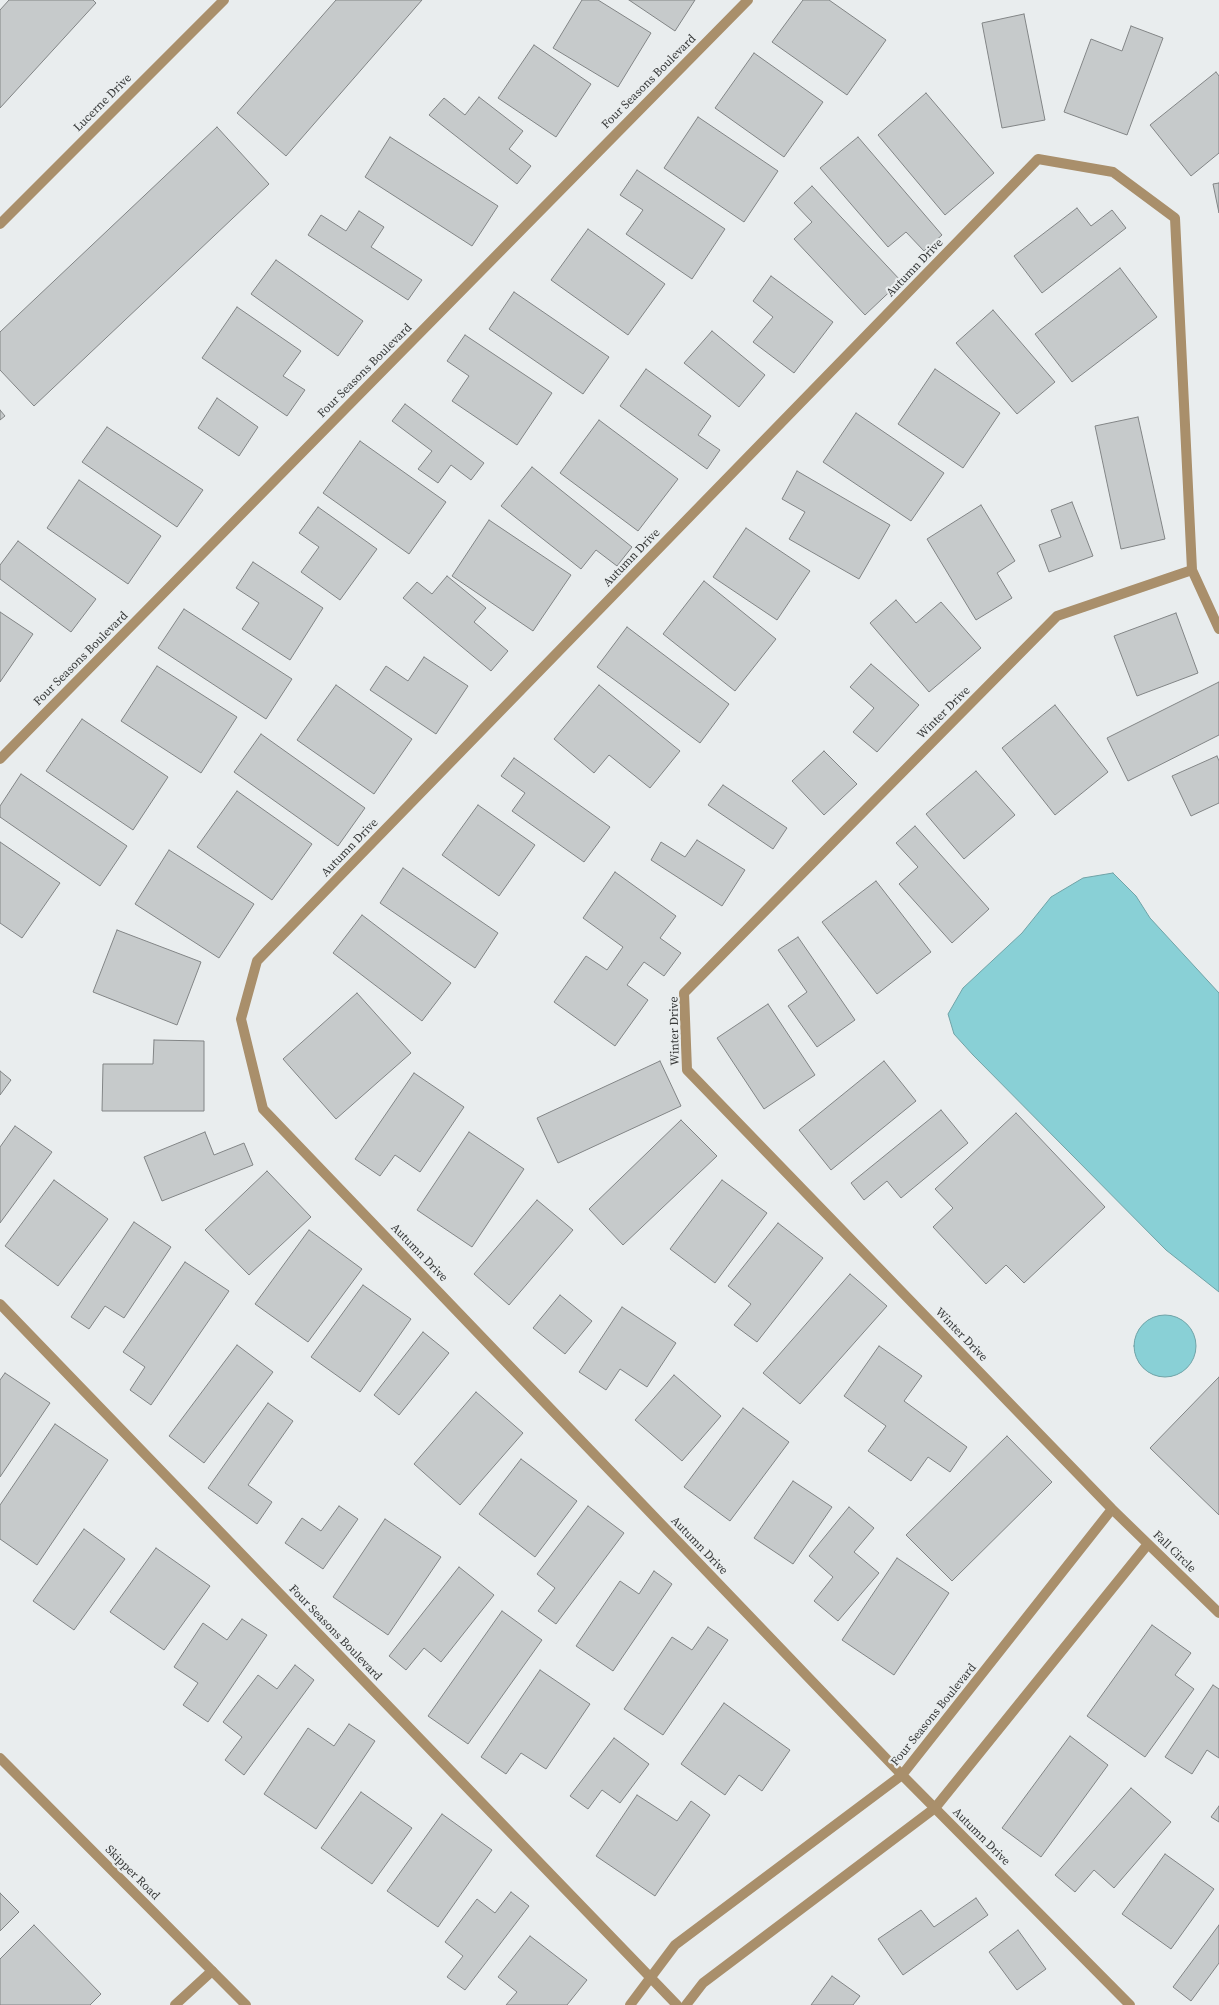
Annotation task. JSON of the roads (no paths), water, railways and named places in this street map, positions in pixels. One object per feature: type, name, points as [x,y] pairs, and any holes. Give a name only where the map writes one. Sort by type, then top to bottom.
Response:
[{"type":"street","name":"Lucerne Drive","points":[[0,224],[224,0]]},
{"type":"street","name":"Four Seasons Boulevard","points":[[0,759],[748,0]]},
{"type":"street","name":"Autumn Drive","points":[[1130,2005],[902,1775],[263,1109],[241,1019],[257,961],[1038,160],[1113,172],[1175,218],[1192,570],[1219,629]]},
{"type":"street","name":"Winter Drive","points":[[1112,1509],[687,1070],[684,993],[1057,616],[1192,570]]},
{"type":"street","name":"Four Seasons Boulevard","points":[[0,1304],[677,2005]]},
{"type":"street","name":"Four Seasons Boulevard","points":[[630,2005],[675,1945],[902,1775],[1112,1509]]},
{"type":"street","name":"Fall Circle","points":[[1112,1509],[1219,1614]]},
{"type":"street","points":[[686,2005],[703,1983],[935,1808],[1148,1544]]},
{"type":"street","name":"Skipper Road","points":[[0,1758],[246,2005]]},
{"type":"street","points":[[175,2005],[212,1971]]},
{"type":"water","points":[[1113,873],[1136,896],[1150,918],[1219,993],[1219,1292],[1166,1250],[973,1055],[954,1034],[948,1014],[963,988],[1022,933],[1051,897],[1083,878]]},
{"type":"water","points":[[1165,1315],[1177,1317],[1187,1324],[1194,1334],[1196,1346],[1194,1358],[1187,1368],[1177,1375],[1165,1377],[1153,1375],[1143,1368],[1136,1358],[1134,1346],[1136,1334],[1143,1324],[1153,1317]]}]
